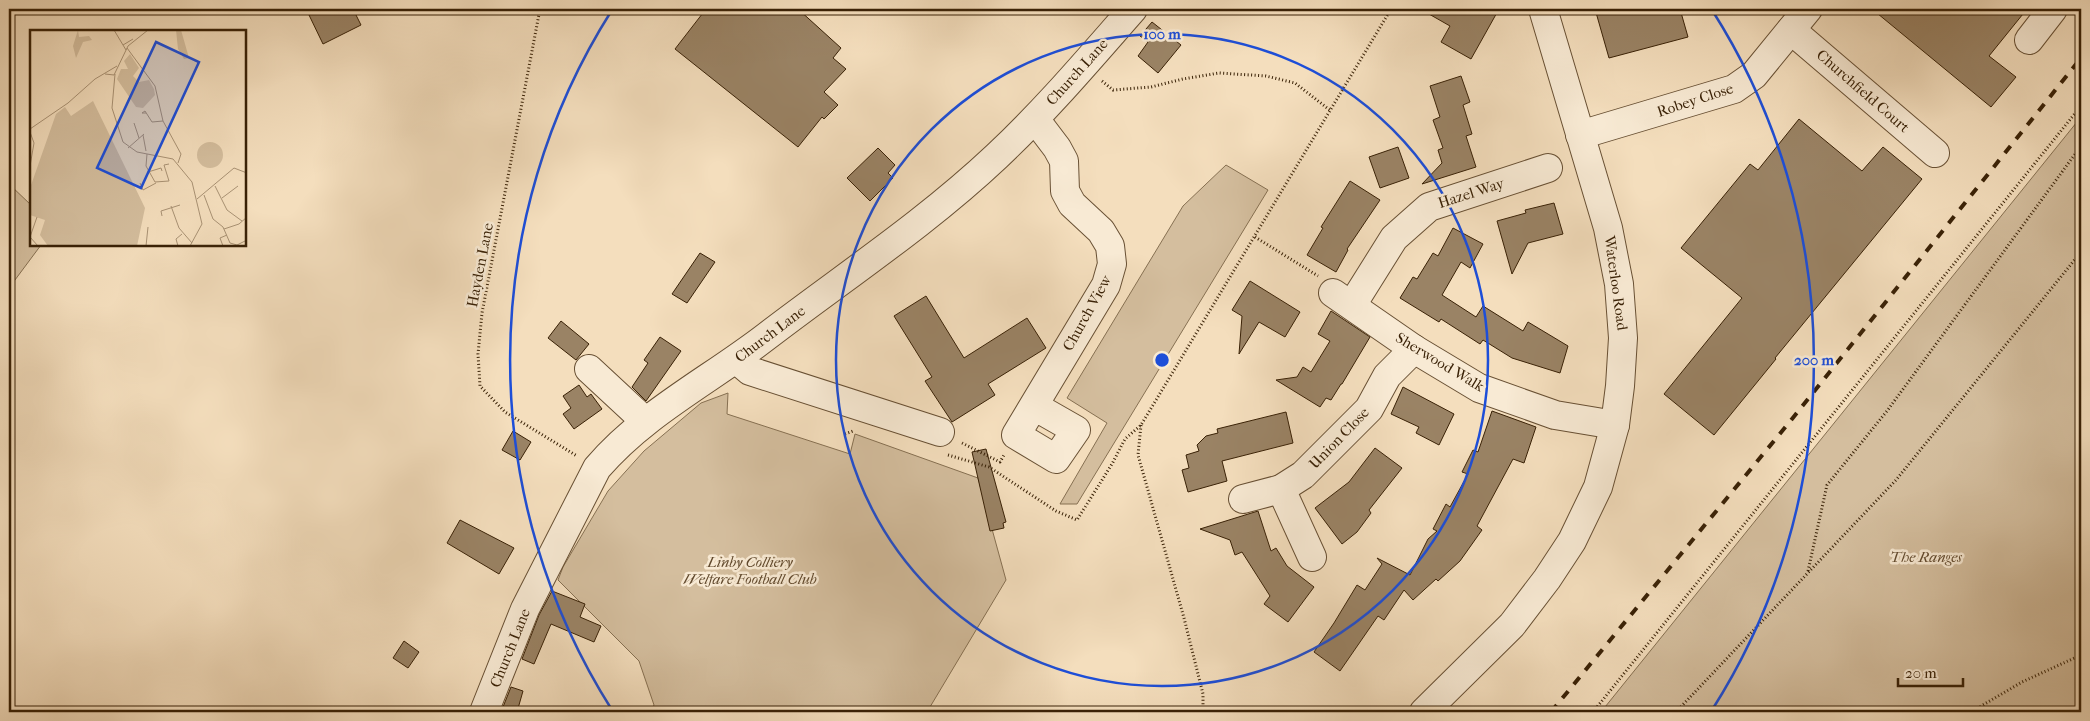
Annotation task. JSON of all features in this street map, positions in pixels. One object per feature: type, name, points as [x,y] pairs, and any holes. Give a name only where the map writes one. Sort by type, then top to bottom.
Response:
[{"type":"street","name":"Church Lane","points":[[484,712],[525,609],[597,468],[610,453],[645,421],[737,360],[936,209],[1036,119],[1133,9]]},
{"type":"street","name":"Waterloo Road","points":[[1424,712],[1512,624],[1572,541],[1598,487],[1615,424],[1623,338],[1619,284],[1608,228],[1542,9]]},
{"type":"street","points":[[2029,40],[2054,9]]},
{"type":"street","name":"Robey Close","points":[[1580,135],[1734,89],[1754,75],[1800,19]]},
{"type":"street","name":"Churchfield Court","points":[[1800,19],[1935,153]]},
{"type":"street","name":"Church View","points":[[1016,435],[1106,285],[1112,264],[1110,246],[1101,230],[1072,204],[1065,191],[1064,161],[1036,119]]},
{"type":"street","name":"Hazel Way","points":[[1342,299],[1394,238],[1429,207],[1548,168]]},
{"type":"street","name":"Sherwood Walk","points":[[1342,299],[1414,349],[1479,388],[1555,415],[1615,424]]},
{"type":"street","name":"Union Close","points":[[1243,499],[1281,489],[1303,475],[1369,409],[1387,376],[1414,349]]},
{"type":"street","points":[[737,360],[750,371],[941,442]]},
{"type":"street","points":[[589,369],[645,421]]},
{"type":"street","points":[[1016,435],[1056,459],[1076,430],[1034,406]]},
{"type":"street","points":[[1281,489],[1312,557]]},
{"type":"path","name":"Hayden Lane","points":[[540,9],[482,313],[478,354],[480,386],[505,412],[597,468]]},
{"type":"path","points":[[941,442],[989,467],[1056,511],[1078,520],[1125,439],[1141,425],[1391,9]]},
{"type":"path","points":[[1082,67],[1113,90],[1151,87],[1219,73],[1266,76],[1295,83],[1331,111]]},
{"type":"path","points":[[1593,712],[2081,106]]},
{"type":"path","points":[[1808,572],[1826,485],[1887,411],[2081,146]]},
{"type":"path","points":[[1255,236],[1325,280],[1342,299]]},
{"type":"path","points":[[1676,712],[1896,480],[2081,252]]},
{"type":"path","points":[[1141,425],[1138,454],[1184,618],[1203,694],[1203,712]]},
{"type":"path","points":[[845,434],[858,429]]},
{"type":"path","points":[[941,442],[1000,462],[1016,435]]},
{"type":"path","points":[[1971,712],[2022,682],[2081,656]]},
{"type":"green space","name":"The Ranges","points":[[2081,117],[2081,712],[1601,712]]},
{"type":"green space","points":[[1226,165],[1268,190],[1077,504],[1060,504],[1107,423],[1067,398],[1183,206]]},
{"type":"green space","points":[[9,184],[30,204],[30,246],[40,246],[9,288]]},
{"type":"green space","name":"Linby Colliery Welfare Football Club","points":[[728,393],[727,414],[850,454],[855,434],[978,478],[1006,580],[927,712],[651,712],[654,705],[639,661],[558,580],[563,567],[608,491],[644,451],[701,403]]},
{"type":"building","points":[[320,9],[353,9],[361,25],[323,44],[309,15]]},
{"type":"building","points":[[706,9],[798,9],[841,48],[833,58],[846,69],[824,92],[838,105],[824,119],[822,117],[798,147],[675,49]]},
{"type":"building","points":[[1451,9],[1499,9],[1471,59],[1441,42],[1450,26],[1429,14]]},
{"type":"building","points":[[1595,9],[1680,9],[1688,37],[1609,58]]},
{"type":"building","points":[[1872,9],[2027,9],[1989,56],[2016,77],[1991,107]]},
{"type":"building","points":[[1152,22],[1181,45],[1158,73],[1138,56],[1148,42],[1140,36]]},
{"type":"building","points":[[1461,76],[1470,102],[1463,105],[1472,134],[1466,136],[1476,167],[1422,184],[1442,163],[1438,150],[1443,148],[1433,120],[1440,117],[1430,86]]},
{"type":"building","points":[[1799,119],[1862,171],[1883,147],[1922,179],[1714,435],[1664,394],[1742,298],[1681,248],[1750,164],[1758,170]]},
{"type":"building","points":[[1398,147],[1409,178],[1380,188],[1369,157]]},
{"type":"building","points":[[878,148],[895,165],[888,173],[893,178],[870,201],[847,178]]},
{"type":"building","points":[[1350,181],[1380,200],[1347,249],[1336,272],[1307,255],[1323,228],[1321,227]]},
{"type":"building","points":[[1554,203],[1563,234],[1528,243],[1512,274],[1497,221],[1526,213],[1525,210]]},
{"type":"building","points":[[1453,228],[1483,244],[1470,268],[1461,262],[1442,295],[1476,317],[1483,306],[1523,331],[1528,322],[1568,346],[1560,373],[1512,358],[1483,340],[1480,344],[1441,319],[1439,322],[1400,298],[1413,277],[1417,279],[1433,253],[1438,256]]},
{"type":"building","points":[[700,253],[715,262],[687,303],[672,294]]},
{"type":"building","points":[[1250,281],[1300,312],[1285,337],[1259,322],[1239,354],[1242,316],[1232,310]]},
{"type":"building","points":[[926,296],[964,358],[1027,318],[1046,348],[988,384],[995,395],[952,422],[925,381],[932,377],[894,316]]},
{"type":"building","points":[[1331,311],[1370,337],[1331,400],[1326,398],[1320,407],[1276,380],[1297,377],[1303,367],[1311,372],[1330,341],[1318,334]]},
{"type":"building","points":[[561,321],[589,344],[576,360],[548,338]]},
{"type":"building","points":[[660,337],[681,351],[646,401],[632,387],[648,363],[644,360]]},
{"type":"building","points":[[579,385],[587,397],[591,394],[602,409],[574,429],[563,414],[571,408],[563,396]]},
{"type":"building","points":[[1403,387],[1454,414],[1439,445],[1416,433],[1419,427],[1391,414]]},
{"type":"building","points":[[1492,411],[1536,427],[1524,463],[1513,459],[1477,526],[1482,530],[1460,561],[1413,600],[1404,590],[1384,620],[1378,616],[1340,671],[1314,652],[1357,585],[1365,590],[1382,564],[1377,558],[1410,575],[1428,539],[1437,531],[1433,529],[1446,504],[1450,507],[1468,474],[1462,472],[1473,450],[1478,452]]},
{"type":"building","points":[[1286,412],[1293,443],[1222,461],[1227,481],[1188,492],[1182,470],[1189,468],[1186,455],[1199,451],[1197,445],[1206,436],[1218,433],[1217,429]]},
{"type":"building","points":[[513,431],[531,442],[520,460],[502,450]]},
{"type":"building","points":[[1375,448],[1402,468],[1369,510],[1371,513],[1357,532],[1342,544],[1315,508],[1349,482]]},
{"type":"building","points":[[986,449],[1006,522],[1003,523],[1004,528],[990,531],[972,452]]},
{"type":"building","points":[[1258,511],[1271,551],[1276,548],[1287,566],[1314,587],[1288,622],[1264,604],[1270,596],[1242,552],[1235,555],[1230,540],[1200,529]]},
{"type":"building","points":[[460,520],[514,548],[499,574],[447,543]]},
{"type":"building","points":[[552,591],[585,604],[580,617],[601,626],[594,642],[551,624],[534,664],[522,659],[539,615]]},
{"type":"building","points":[[404,641],[419,652],[408,668],[393,658]]},
{"type":"building","points":[[511,687],[523,691],[517,712],[501,712]]},
{"type":"railway","points":[[1551,712],[1792,419],[2081,58]]}]
